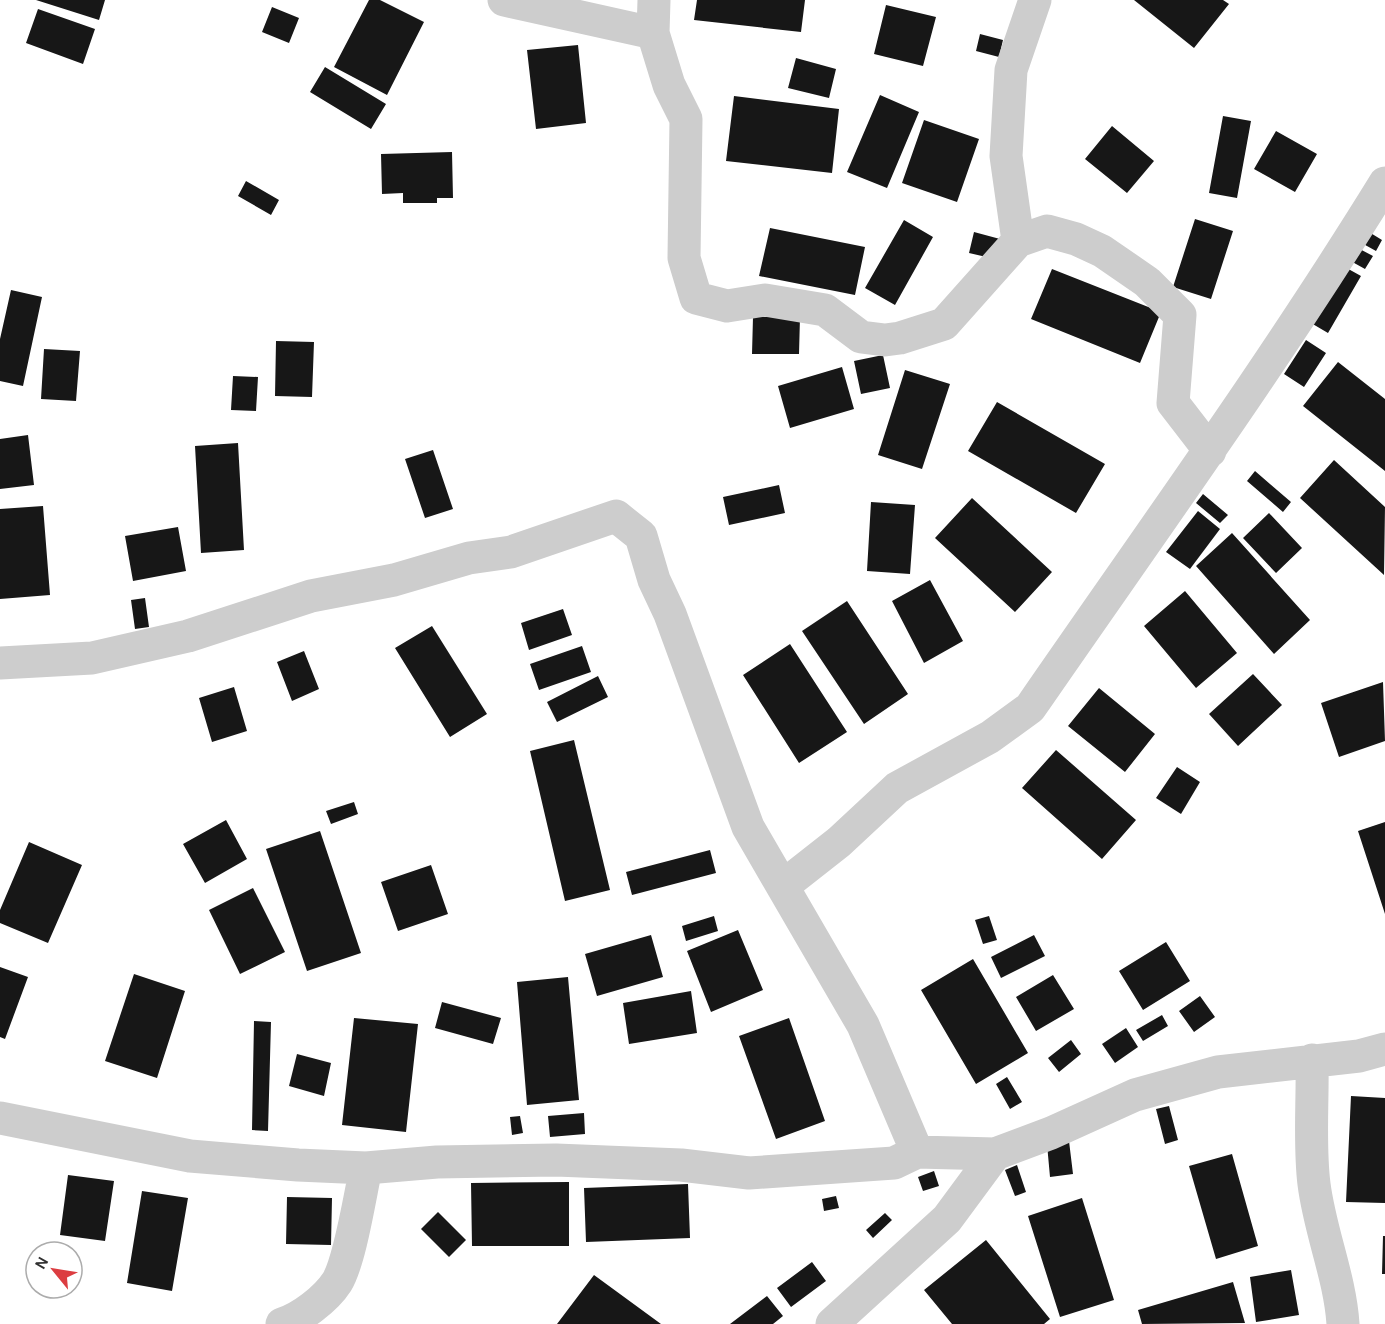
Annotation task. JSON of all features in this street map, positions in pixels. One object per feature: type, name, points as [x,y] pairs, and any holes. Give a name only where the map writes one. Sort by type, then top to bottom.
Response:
[{"type":"street","points":[[504,0],[653,33]]},
{"type":"street","points":[[654,0],[653,33],[669,84],[686,119],[684,258],[696,298],[727,306],[765,300],[825,310],[861,337],[885,340],[944,324],[1018,241],[1047,231],[1076,239],[1102,251],[1147,282],[1180,315],[1173,403],[1210,451]]},
{"type":"street","points":[[1018,241],[1006,156],[1011,70],[1035,0]]},
{"type":"street","points":[[783,886],[839,842],[897,788],[990,737],[1030,708],[1210,451],[1322,285],[1385,183]]},
{"type":"street","points":[[0,663],[92,658],[188,636],[311,596],[394,580],[469,558],[511,552],[616,516],[641,536],[654,580],[670,615],[748,827],[863,1025],[917,1152]]},
{"type":"street","points":[[0,1118],[190,1156],[366,1168],[437,1162],[556,1160],[681,1165],[749,1173],[894,1163],[917,1152],[995,1154],[1051,1133],[1135,1095],[1218,1072],[1359,1056],[1385,1049]]},
{"type":"street","points":[[1312,1060],[1314,1182],[1322,1233],[1342,1300],[1343,1324]]},
{"type":"street","points":[[832,1324],[946,1219],[995,1154]]},
{"type":"street","points":[[282,1324],[313,1306],[337,1282],[346,1257],[366,1168]]},
{"type":"building","points":[[36,0],[105,0],[99,20]]},
{"type":"building","points":[[369,0],[380,0],[424,22],[387,95],[334,67]]},
{"type":"building","points":[[697,0],[805,0],[801,32],[694,20]]},
{"type":"building","points":[[1134,0],[1223,0],[1229,4],[1194,48]]},
{"type":"building","points":[[886,5],[936,17],[923,66],[874,54]]},
{"type":"building","points":[[272,7],[299,18],[289,43],[262,32]]},
{"type":"building","points":[[38,9],[95,29],[83,64],[26,43]]},
{"type":"building","points":[[980,34],[1003,40],[999,57],[976,51]]},
{"type":"building","points":[[578,45],[586,123],[536,129],[527,50]]},
{"type":"building","points":[[796,58],[836,69],[829,98],[788,88]]},
{"type":"building","points":[[325,67],[386,104],[371,129],[310,92]]},
{"type":"building","points":[[880,95],[919,112],[887,188],[847,172]]},
{"type":"building","points":[[734,96],[839,109],[832,173],[726,161]]},
{"type":"building","points":[[1223,116],[1251,121],[1237,198],[1209,193]]},
{"type":"building","points":[[924,120],[979,139],[957,202],[902,183]]},
{"type":"building","points":[[1112,126],[1154,161],[1127,193],[1085,159]]},
{"type":"building","points":[[1276,131],[1317,154],[1295,192],[1254,169]]},
{"type":"building","points":[[452,152],[453,198],[437,198],[437,203],[403,203],[403,193],[382,194],[381,154]]},
{"type":"building","points":[[246,181],[279,200],[271,215],[238,196]]},
{"type":"building","points":[[1195,219],[1233,231],[1211,299],[1173,287]]},
{"type":"building","points":[[904,220],[933,237],[895,305],[865,288]]},
{"type":"building","points":[[770,228],[865,247],[855,295],[759,276]]},
{"type":"building","points":[[1364,229],[1382,240],[1376,251],[1358,241]]},
{"type":"building","points":[[974,232],[1000,239],[995,259],[969,253]]},
{"type":"building","points":[[1354,246],[1373,256],[1365,269],[1347,259]]},
{"type":"building","points":[[1343,266],[1361,276],[1328,333],[1311,323]]},
{"type":"building","points":[[1052,269],[1161,312],[1140,363],[1031,319]]},
{"type":"building","points":[[11,290],[42,297],[23,386],[0,381],[0,339]]},
{"type":"building","points":[[753,317],[800,317],[799,354],[752,354]]},
{"type":"building","points":[[1306,340],[1326,353],[1304,387],[1284,374]]},
{"type":"building","points":[[276,341],[314,342],[312,397],[275,396]]},
{"type":"building","points":[[44,349],[80,351],[76,401],[41,399]]},
{"type":"building","points":[[883,355],[890,388],[861,394],[854,361]]},
{"type":"building","points":[[1338,362],[1385,399],[1385,471],[1303,406]]},
{"type":"building","points":[[842,367],[854,409],[790,428],[778,386]]},
{"type":"building","points":[[905,370],[950,384],[922,469],[878,455]]},
{"type":"building","points":[[233,376],[258,377],[256,411],[231,410]]},
{"type":"building","points":[[997,402],[1105,464],[1076,513],[968,451]]},
{"type":"building","points":[[28,435],[34,485],[0,489],[0,439]]},
{"type":"building","points":[[238,443],[244,550],[201,553],[195,446]]},
{"type":"building","points":[[433,450],[453,509],[425,518],[405,459]]},
{"type":"building","points":[[1334,460],[1385,507],[1384,575],[1300,498]]},
{"type":"building","points":[[1255,471],[1291,502],[1283,512],[1247,481]]},
{"type":"building","points":[[779,485],[785,513],[729,525],[723,497]]},
{"type":"building","points":[[1203,494],[1228,515],[1220,523],[1196,503]]},
{"type":"building","points":[[972,498],[1052,572],[1015,612],[935,538]]},
{"type":"building","points":[[871,502],[915,505],[910,574],[867,571]]},
{"type":"building","points":[[43,506],[50,595],[0,599],[0,509]]},
{"type":"building","points":[[1198,511],[1220,529],[1190,569],[1166,552]]},
{"type":"building","points":[[1269,513],[1302,548],[1276,573],[1243,538]]},
{"type":"building","points":[[178,527],[186,571],[133,581],[125,536]]},
{"type":"building","points":[[1232,533],[1310,620],[1274,654],[1196,566]]},
{"type":"building","points":[[930,580],[963,641],[924,663],[892,601]]},
{"type":"building","points":[[1185,591],[1237,653],[1196,688],[1144,626]]},
{"type":"building","points":[[145,598],[149,627],[135,629],[131,600]]},
{"type":"building","points":[[847,601],[908,694],[864,724],[802,631]]},
{"type":"building","points":[[563,609],[572,635],[529,650],[521,623]]},
{"type":"building","points":[[432,626],[487,714],[450,737],[395,648]]},
{"type":"building","points":[[790,644],[847,732],[799,763],[743,675]]},
{"type":"building","points":[[582,646],[591,672],[539,690],[530,664]]},
{"type":"building","points":[[304,651],[319,689],[292,701],[277,662]]},
{"type":"building","points":[[1253,674],[1282,705],[1238,746],[1209,714]]},
{"type":"building","points":[[598,676],[608,697],[557,722],[547,702]]},
{"type":"building","points":[[1383,682],[1385,741],[1339,757],[1321,703]]},
{"type":"building","points":[[234,687],[247,731],[212,742],[199,698]]},
{"type":"building","points":[[1099,688],[1155,734],[1125,772],[1068,726]]},
{"type":"building","points":[[574,740],[610,890],[565,901],[530,751]]},
{"type":"building","points":[[1056,750],[1136,820],[1102,859],[1022,788]]},
{"type":"building","points":[[1177,767],[1200,782],[1181,814],[1156,798]]},
{"type":"building","points":[[354,802],[358,814],[331,824],[326,811]]},
{"type":"building","points":[[226,820],[247,859],[205,883],[183,844]]},
{"type":"building","points":[[1385,822],[1385,914],[1358,831]]},
{"type":"building","points":[[320,831],[361,953],[307,971],[266,849]]},
{"type":"building","points":[[29,842],[82,865],[48,943],[0,923],[0,910]]},
{"type":"building","points":[[710,850],[716,873],[632,895],[626,872]]},
{"type":"building","points":[[431,865],[448,914],[398,931],[381,882]]},
{"type":"building","points":[[253,888],[285,952],[240,974],[209,910]]},
{"type":"building","points":[[714,916],[718,931],[686,941],[682,926]]},
{"type":"building","points":[[989,916],[997,940],[983,944],[975,920]]},
{"type":"building","points":[[738,930],[763,990],[711,1012],[687,951]]},
{"type":"building","points":[[651,935],[663,977],[597,996],[585,954]]},
{"type":"building","points":[[1034,935],[1045,956],[1001,978],[991,957]]},
{"type":"building","points":[[1166,942],[1190,981],[1143,1010],[1119,971]]},
{"type":"building","points":[[973,959],[1028,1053],[976,1084],[921,990]]},
{"type":"building","points":[[0,967],[28,977],[5,1039],[0,1037]]},
{"type":"building","points":[[134,974],[185,991],[157,1078],[105,1061]]},
{"type":"building","points":[[1053,975],[1074,1009],[1036,1031],[1016,997]]},
{"type":"building","points":[[568,977],[579,1100],[527,1105],[517,982]]},
{"type":"building","points":[[691,991],[697,1033],[629,1044],[623,1003]]},
{"type":"building","points":[[1200,996],[1215,1017],[1194,1032],[1179,1011]]},
{"type":"building","points":[[442,1002],[501,1018],[493,1044],[435,1028]]},
{"type":"building","points":[[1162,1015],[1168,1026],[1143,1041],[1136,1030]]},
{"type":"building","points":[[354,1018],[418,1024],[406,1132],[342,1125]]},
{"type":"building","points":[[789,1018],[825,1121],[776,1139],[739,1036]]},
{"type":"building","points":[[254,1021],[271,1022],[268,1131],[252,1130]]},
{"type":"building","points":[[1126,1028],[1138,1047],[1115,1063],[1102,1044]]},
{"type":"building","points":[[1071,1040],[1081,1054],[1059,1072],[1048,1058]]},
{"type":"building","points":[[297,1054],[331,1063],[324,1096],[289,1086]]},
{"type":"building","points":[[1007,1077],[1022,1102],[1010,1109],[996,1084]]},
{"type":"building","points":[[1351,1096],[1385,1098],[1385,1203],[1346,1202]]},
{"type":"building","points":[[1169,1106],[1178,1140],[1165,1144],[1156,1109]]},
{"type":"building","points":[[584,1113],[585,1134],[550,1137],[548,1116]]},
{"type":"building","points":[[520,1116],[523,1133],[512,1135],[510,1117]]},
{"type":"building","points":[[1069,1141],[1073,1174],[1050,1177],[1047,1144]]},
{"type":"building","points":[[1232,1154],[1258,1246],[1216,1259],[1189,1166]]},
{"type":"building","points":[[1017,1165],[1026,1192],[1015,1196],[1005,1170]]},
{"type":"building","points":[[934,1171],[939,1186],[923,1191],[918,1177]]},
{"type":"building","points":[[68,1175],[114,1181],[105,1241],[60,1235]]},
{"type":"building","points":[[569,1182],[569,1246],[472,1246],[471,1183]]},
{"type":"building","points":[[688,1184],[690,1238],[586,1242],[584,1188]]},
{"type":"building","points":[[142,1191],[188,1198],[172,1291],[127,1283]]},
{"type":"building","points":[[836,1196],[839,1208],[824,1211],[822,1199]]},
{"type":"building","points":[[287,1197],[332,1198],[331,1245],[286,1244]]},
{"type":"building","points":[[1082,1198],[1114,1300],[1060,1317],[1028,1216]]},
{"type":"building","points":[[438,1212],[466,1240],[449,1257],[421,1229]]},
{"type":"building","points":[[885,1213],[892,1220],[873,1238],[866,1230]]},
{"type":"building","points":[[1383,1236],[1385,1236],[1385,1274],[1382,1274]]},
{"type":"building","points":[[986,1240],[1050,1319],[1044,1324],[952,1324],[924,1290]]},
{"type":"building","points":[[812,1262],[826,1281],[791,1307],[777,1288]]},
{"type":"building","points":[[1291,1270],[1299,1315],[1256,1322],[1250,1277]]},
{"type":"building","points":[[594,1275],[661,1324],[557,1324]]},
{"type":"building","points":[[1233,1282],[1245,1323],[1142,1324],[1138,1310]]},
{"type":"building","points":[[767,1296],[783,1316],[773,1324],[730,1324]]}]
